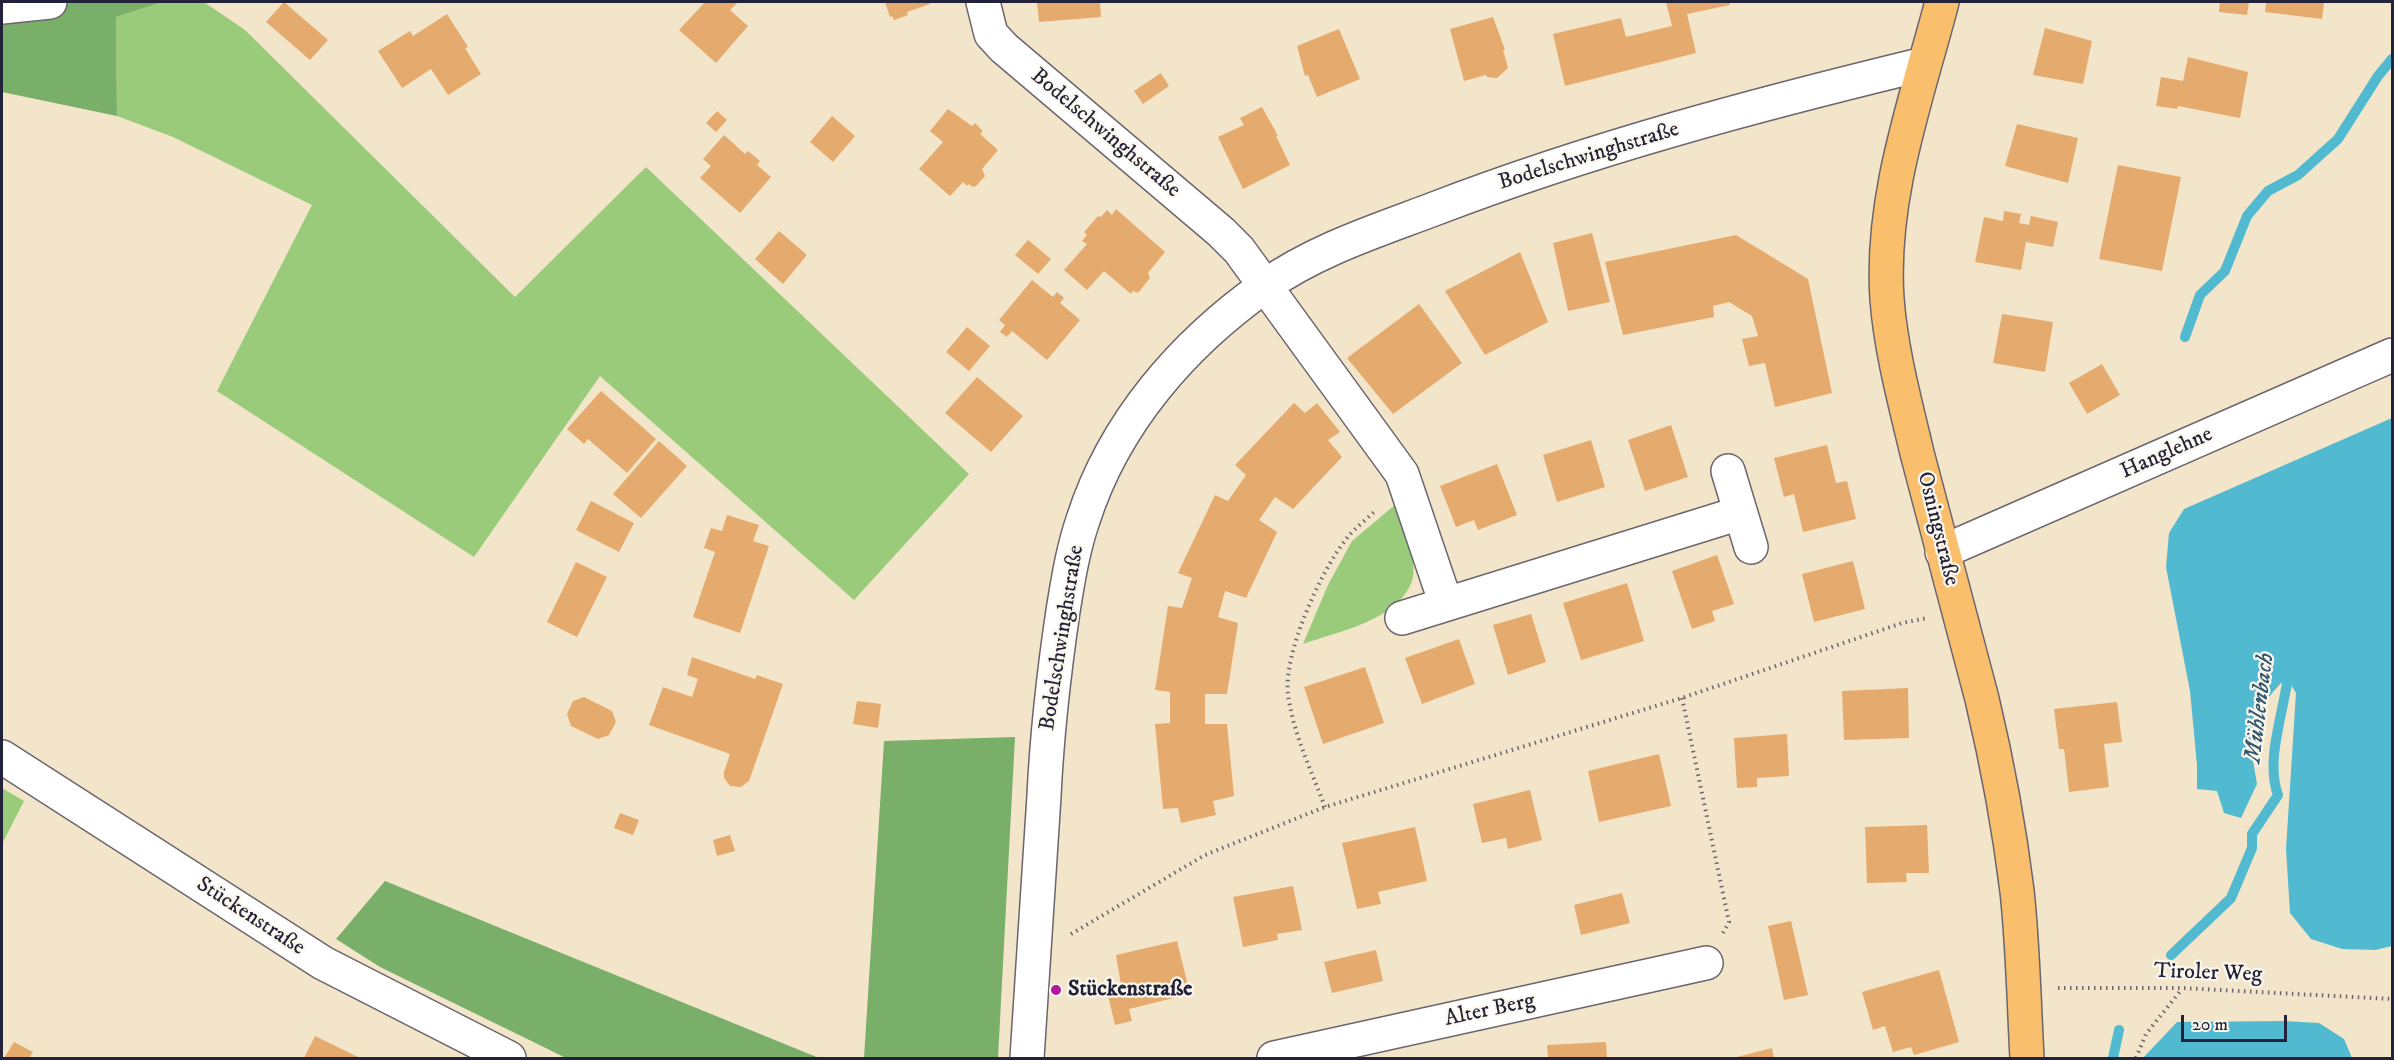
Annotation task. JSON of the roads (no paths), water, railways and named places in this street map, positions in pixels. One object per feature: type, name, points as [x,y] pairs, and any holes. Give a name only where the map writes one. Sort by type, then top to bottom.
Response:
[{"type":"main road","name":"Osningstraße","points":[[1942,2],[1896,177],[1889,238],[1887,297],[1895,356],[1942,552],[1982,701],[2004,799],[2017,893],[2027,1059]]},
{"type":"street","points":[[2,7],[50,2]]},
{"type":"street","name":"Bodelschwinghstraße","points":[[982,2],[991,34],[1004,48],[1221,232],[1239,250],[1402,474],[1446,604]]},
{"type":"street","name":"Bodelschwinghstraße","points":[[1028,1059],[1048,721],[1070,569],[1083,519],[1113,447],[1155,387],[1209,330],[1266,286],[1303,263],[1354,239],[1492,187],[1638,141],[1818,89],[1924,64]]},
{"type":"street","name":"Hanglehne","points":[[1942,552],[2392,355]]},
{"type":"street","points":[[1728,471],[1751,547]]},
{"type":"street","points":[[1402,618],[1740,513]]},
{"type":"street","name":"Stückenstraße","points":[[2,757],[322,963],[509,1059]]},
{"type":"street","name":"Alter Berg","points":[[1274,1059],[1706,963]]},
{"type":"water","points":[[2392,418],[2392,946],[2375,950],[2342,949],[2311,939],[2290,913],[2286,849],[2296,693],[2288,680],[2281,683],[2266,700],[2253,761],[2257,784],[2241,818],[2224,813],[2217,791],[2197,789],[2190,691],[2166,567],[2169,533],[2184,509]]},
{"type":"water","points":[[2177,1022],[2319,1023],[2344,1039],[2352,1058],[2143,1058]]},
{"type":"waterway","name":"Mühlenbach","points":[[2185,337],[2200,295],[2225,271],[2247,216],[2268,191],[2298,175],[2338,139],[2378,76],[2392,59]]},
{"type":"waterway","name":"Mühlenbach","points":[[2171,955],[2231,898],[2252,848],[2252,834],[2278,795],[2274,780],[2275,748],[2289,666]]},
{"type":"waterway","name":"Mühlenbach","points":[[2113,1058],[2119,1030]]},
{"type":"place","name":"Stückenstraße","points":[[1056,990]]}]
